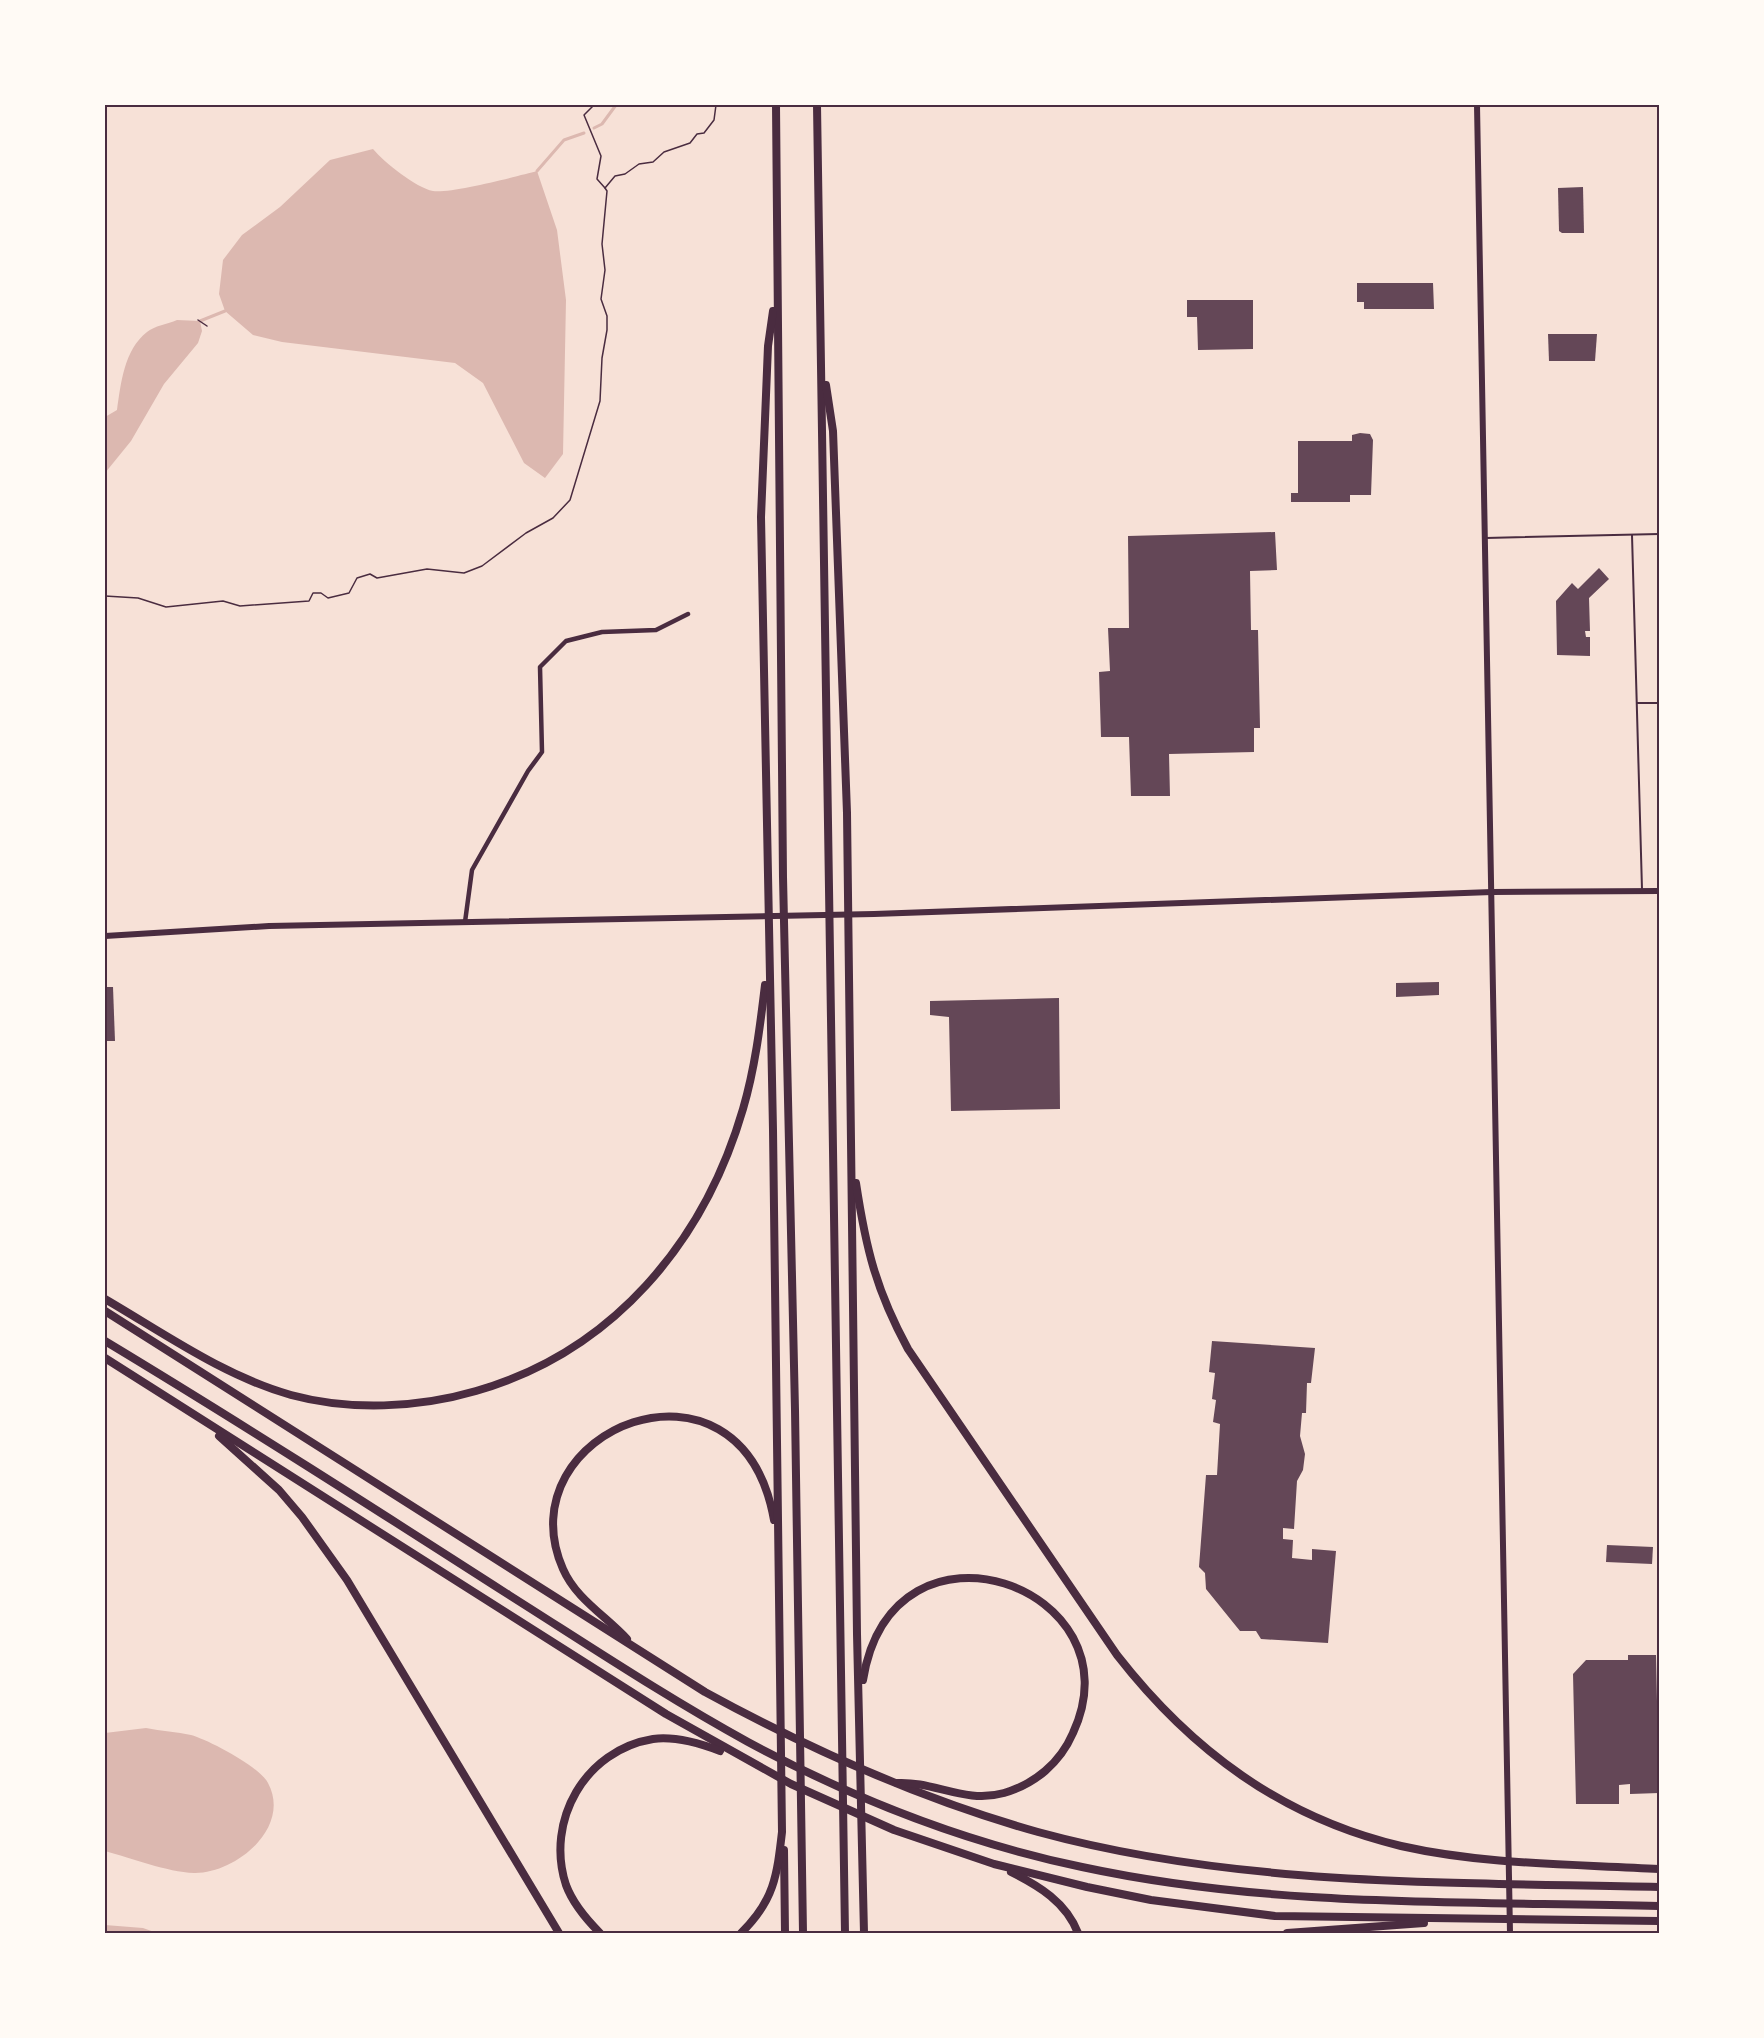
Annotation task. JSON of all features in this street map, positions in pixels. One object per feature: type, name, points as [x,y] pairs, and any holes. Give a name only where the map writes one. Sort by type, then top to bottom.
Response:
[{"type":"highway","points":[[776,105],[783,877],[795,1410],[802,1933]]},
{"type":"highway","points":[[817,105],[845,1933]]},
{"type":"highway","points":[[777,284],[768,346],[761,517],[779,1695],[785,1933]]},
{"type":"highway","points":[[821,352],[833,442],[847,813],[864,1933]]},
{"type":"highway","points":[[105,1299],[202,1357],[248,1380],[293,1395],[349,1404],[403,1405],[455,1397],[506,1382],[560,1356],[600,1329],[636,1298],[664,1266],[694,1223],[724,1162],[743,1110],[760,1035],[769,958]]},
{"type":"highway","points":[[853,1159],[863,1231],[873,1270],[886,1308],[908,1349],[1117,1655],[1145,1692],[1186,1734],[1230,1769],[1272,1796],[1324,1821],[1361,1835],[1402,1846],[1453,1855],[1659,1869]]},
{"type":"highway","points":[[105,1311],[637,1649],[756,1720],[891,1783],[1040,1832],[1121,1851],[1191,1863],[1349,1879],[1659,1887]]},
{"type":"highway","points":[[105,1341],[198,1396],[715,1723],[825,1780],[896,1810],[961,1833],[1059,1862],[1196,1888],[1321,1899],[1659,1905]]},
{"type":"highway","points":[[105,1358],[666,1714],[738,1757],[823,1800],[903,1833],[994,1864],[1109,1892],[1206,1908],[1275,1916],[1659,1921]]},
{"type":"highway","points":[[637,1649],[575,1590],[557,1552],[554,1527],[557,1504],[565,1478],[580,1455],[603,1434],[625,1423],[650,1417],[674,1416],[699,1421],[722,1431],[745,1449],[761,1472],[769,1495],[778,1544]]},
{"type":"highway","points":[[199,1418],[279,1490],[302,1517],[347,1580],[559,1933]]},
{"type":"highway","points":[[860,1698],[871,1649],[881,1628],[895,1610],[919,1591],[935,1583],[957,1578],[997,1580],[1034,1596],[1055,1614],[1070,1633],[1079,1655],[1084,1679],[1083,1703],[1077,1724],[1066,1748],[1051,1767],[1033,1781],[1002,1794],[980,1797],[969,1797],[912,1782],[891,1783]]},
{"type":"highway","points":[[600,1933],[574,1902],[561,1864],[562,1822],[573,1797],[584,1780],[602,1762],[626,1747],[653,1739],[674,1739],[698,1743],[738,1757]]},
{"type":"highway","points":[[741,1933],[756,1918],[771,1894],[782,1832]]},
{"type":"highway","points":[[994,1864],[1044,1890],[1062,1906],[1078,1933]]},
{"type":"highway","points":[[1287,1933],[1402,1926],[1450,1919]]},
{"type":"main road","points":[[1477,105],[1510,1933]]},
{"type":"main road","points":[[105,936],[260,926],[874,914],[1492,892],[1659,891]]},
{"type":"street","points":[[465,922],[472,870],[528,771],[542,752],[540,668],[566,641],[602,632],[656,630],[688,614]]},
{"type":"lane","points":[[1486,538],[1659,534]]},
{"type":"lane","points":[[1632,535],[1642,891]]},
{"type":"lane","points":[[1637,703],[1659,703]]},
{"type":"path","points":[[105,596],[138,598],[166,607],[223,601],[240,606],[309,600],[313,593],[321,593],[328,598],[349,593],[357,578],[370,574],[377,578],[427,569],[464,573],[482,566],[526,533],[535,531],[553,518],[570,500],[600,401],[602,358],[608,330],[607,316],[601,298],[605,270],[602,244],[607,191],[597,179],[601,156],[584,115],[594,105]]},
{"type":"path","points":[[605,188],[615,176],[625,174],[639,164],[653,162],[664,152],[690,143],[697,134],[704,134],[714,120],[716,105]]},
{"type":"path","points":[[198,320],[207,326]]},
{"type":"shaded area","points":[[373,149],[401,174],[433,191],[468,187],[537,171],[557,230],[566,300],[563,454],[545,478],[524,463],[483,383],[455,363],[282,342],[253,335],[225,311],[219,294],[223,260],[242,235],[280,207],[330,160]]},
{"type":"shaded area","points":[[177,320],[200,321],[202,331],[198,343],[164,384],[131,441],[105,473],[105,417],[117,410],[128,357],[139,339],[147,332]]},
{"type":"shaded area","points":[[146,1728],[191,1735],[210,1742],[255,1769],[268,1783],[273,1800],[272,1816],[266,1832],[242,1857],[226,1866],[194,1873],[161,1867],[105,1851],[105,1733]]},
{"type":"shaded area","points":[[105,1925],[143,1928],[157,1933],[105,1933]]},
{"type":"building","points":[[1583,187],[1584,233],[1562,233],[1559,231],[1558,188]]},
{"type":"building","points":[[1357,283],[1433,283],[1434,309],[1364,309],[1364,302],[1357,302]]},
{"type":"building","points":[[1187,300],[1253,300],[1253,349],[1198,350],[1197,317],[1187,317]]},
{"type":"building","points":[[1548,334],[1597,334],[1595,361],[1549,361]]},
{"type":"building","points":[[1370,434],[1373,440],[1371,495],[1350,495],[1350,502],[1291,502],[1291,493],[1298,493],[1298,441],[1352,441],[1352,435]]},
{"type":"building","points":[[1275,532],[1277,570],[1250,571],[1251,630],[1258,630],[1260,728],[1254,728],[1254,752],[1169,754],[1170,796],[1131,796],[1129,737],[1101,737],[1099,672],[1110,671],[1108,628],[1129,628],[1128,536]]},
{"type":"building","points":[[1599,568],[1609,579],[1589,598],[1590,631],[1585,631],[1586,637],[1590,637],[1590,656],[1557,655],[1556,601],[1572,583],[1578,589]]},
{"type":"building","points":[[1439,982],[1439,995],[1396,997],[1396,983]]},
{"type":"building","points":[[105,987],[113,987],[115,1041],[105,1041]]},
{"type":"building","points":[[1059,998],[1060,1109],[951,1111],[949,1017],[930,1015],[930,1001]]},
{"type":"building","points":[[1212,1341],[1315,1348],[1311,1383],[1307,1383],[1306,1413],[1302,1413],[1300,1436],[1305,1454],[1303,1470],[1297,1481],[1294,1529],[1283,1528],[1283,1539],[1293,1540],[1292,1558],[1312,1560],[1312,1549],[1336,1551],[1328,1643],[1261,1639],[1256,1631],[1240,1631],[1206,1589],[1205,1573],[1199,1567],[1206,1475],[1217,1475],[1220,1424],[1213,1422],[1216,1400],[1212,1399],[1215,1373],[1209,1372]]},
{"type":"building","points":[[1607,1545],[1653,1547],[1652,1564],[1606,1562]]},
{"type":"building","points":[[1628,1655],[1656,1655],[1659,1793],[1630,1794],[1630,1784],[1619,1785],[1619,1804],[1576,1804],[1573,1674],[1586,1660],[1628,1660]]},
{"type":"waterway","points":[[594,128],[602,124],[616,105]]},
{"type":"waterway","points":[[537,171],[564,140],[584,133]]},
{"type":"waterway","points":[[200,321],[225,311]]}]
